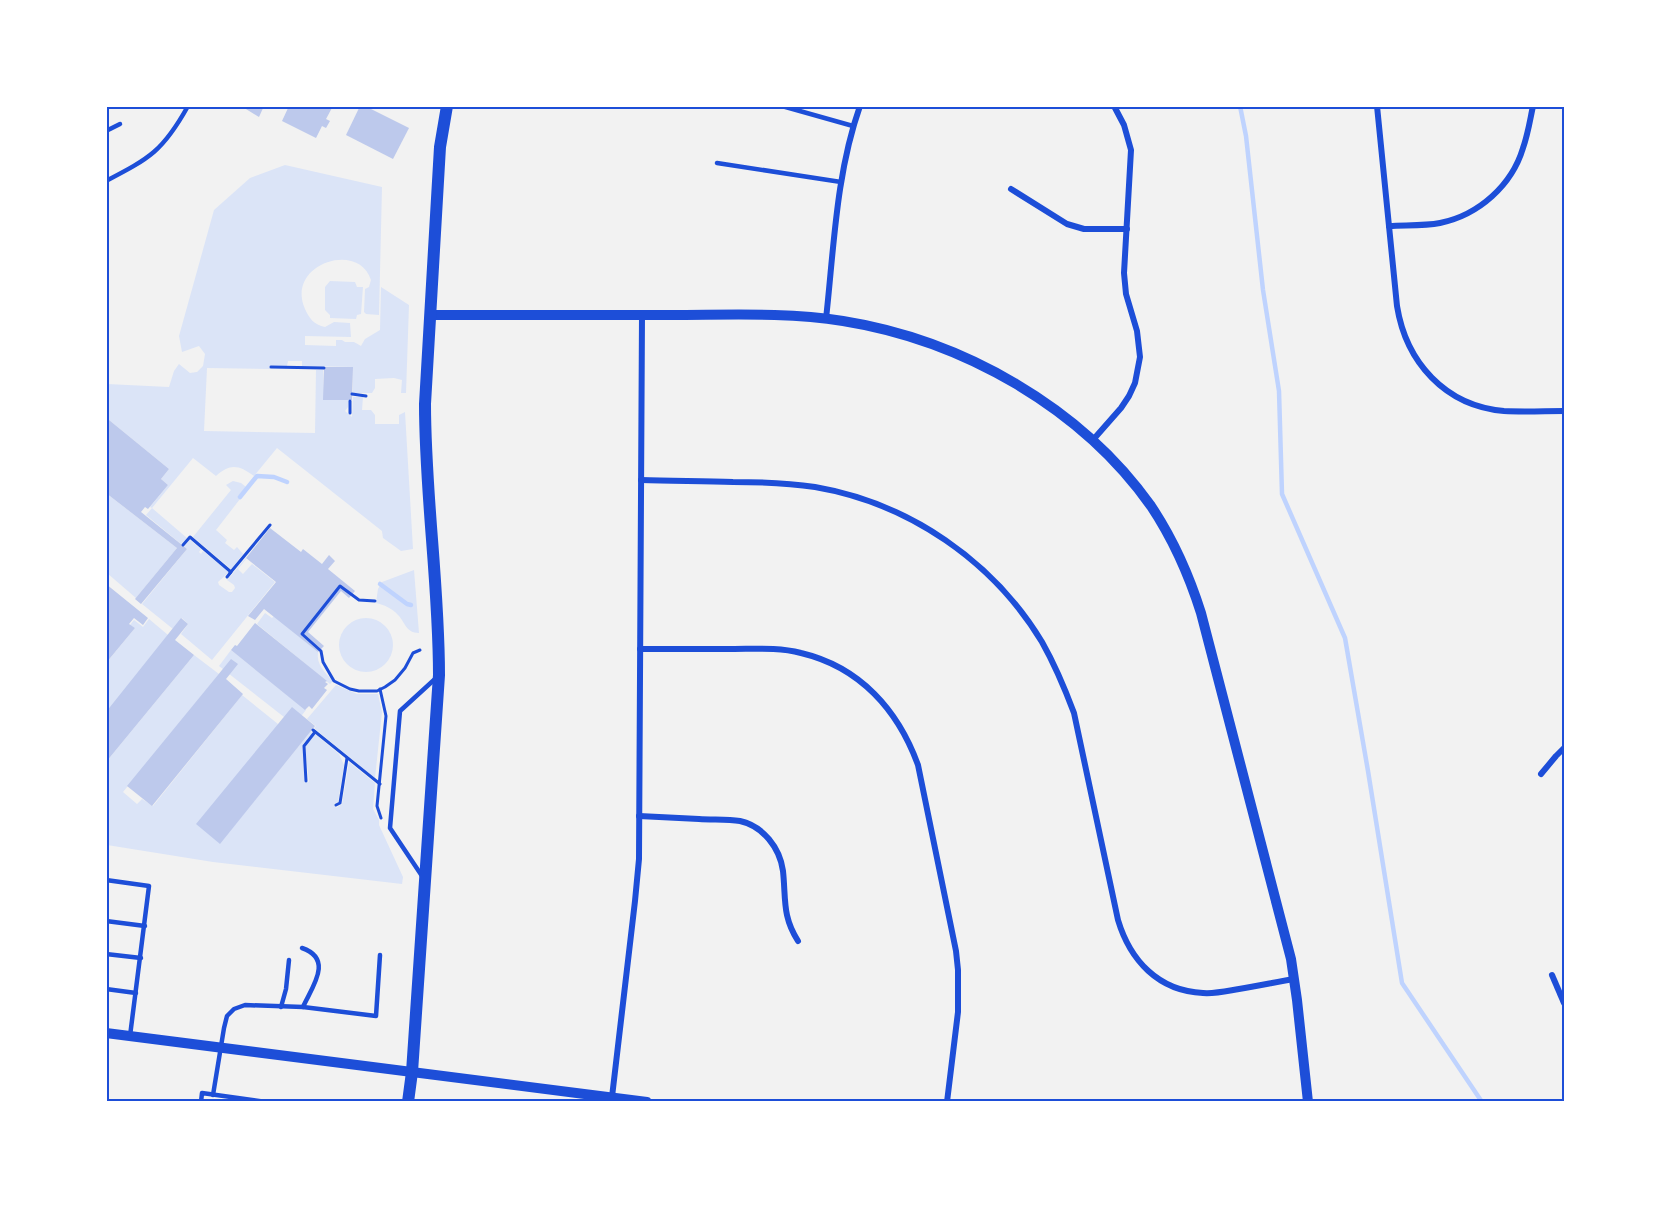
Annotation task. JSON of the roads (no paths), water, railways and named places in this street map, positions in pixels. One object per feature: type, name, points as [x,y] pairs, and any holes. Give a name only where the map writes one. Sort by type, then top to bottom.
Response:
[{"type":"main road","points":[[408,1101],[412,1072],[439,675],[438,618],[425,437],[425,404],[440,147],[447,106]]},
{"type":"street","points":[[826,318],[845,156],[860,106]]},
{"type":"street","points":[[1092,441],[1129,396],[1138,369],[1139,344],[1124,284],[1131,150],[1125,125],[1114,106]]},
{"type":"street","points":[[1377,106],[1399,321],[1410,350],[1429,375],[1452,394],[1464,400],[1504,411],[1564,411]]},
{"type":"street","points":[[1389,226],[1452,220],[1478,208],[1489,199],[1510,176],[1517,163],[1533,106]]},
{"type":"street","points":[[1011,189],[1067,224],[1084,229],[1127,229]]},
{"type":"street","points":[[430,315],[783,314],[826,318],[908,336],[968,359],[1035,396],[1092,441],[1120,468],[1151,507],[1175,547],[1194,590],[1287,941],[1294,979],[1308,1101]]},
{"type":"street","points":[[612,1097],[639,859],[642,315]]},
{"type":"street","points":[[641,480],[763,482],[823,489],[889,509],[934,533],[956,548],[1012,601],[1042,643],[1062,681],[1074,713],[1118,920],[1122,933],[1136,958],[1157,978],[1191,992],[1215,993],[1294,979]]},
{"type":"street","points":[[640,649],[764,649],[801,653],[819,658],[852,675],[881,700],[893,714],[912,747],[918,765],[956,951],[958,1012],[947,1101]]},
{"type":"street","points":[[1542,774],[1564,748]]},
{"type":"street","points":[[639,816],[740,821],[763,833],[775,847],[782,864],[785,912],[798,941]]},
{"type":"street","points":[[1552,975],[1564,1003]]},
{"type":"street","points":[[106,1033],[647,1101]]},
{"type":"lane","points":[[106,181],[140,163],[160,148],[173,132],[188,106]]},
{"type":"lane","points":[[782,106],[853,126]]},
{"type":"lane","points":[[106,131],[120,124]]},
{"type":"lane","points":[[717,163],[841,182]]},
{"type":"lane","points":[[425,881],[390,828],[400,711],[439,675]]},
{"type":"lane","points":[[106,880],[149,886],[130,1036]]},
{"type":"lane","points":[[106,921],[145,926]]},
{"type":"lane","points":[[302,948],[312,951],[318,961],[319,974],[303,1008]]},
{"type":"lane","points":[[106,954],[141,958]]},
{"type":"lane","points":[[213,1095],[219,1047],[227,1016],[234,1009],[245,1005],[303,1008],[376,1016],[380,955]]},
{"type":"lane","points":[[281,1007],[286,989],[289,960]]},
{"type":"lane","points":[[106,989],[136,993]]},
{"type":"lane","points":[[201,1101],[202,1093],[266,1101]]},
{"type":"waterway","points":[[1240,106],[1246,136],[1263,290],[1279,391],[1282,494],[1345,638],[1402,983],[1482,1102]]},
{"type":"waterway","points":[[240,497],[257,476],[274,477],[287,482]]},
{"type":"waterway","points":[[380,584],[411,605]]}]
